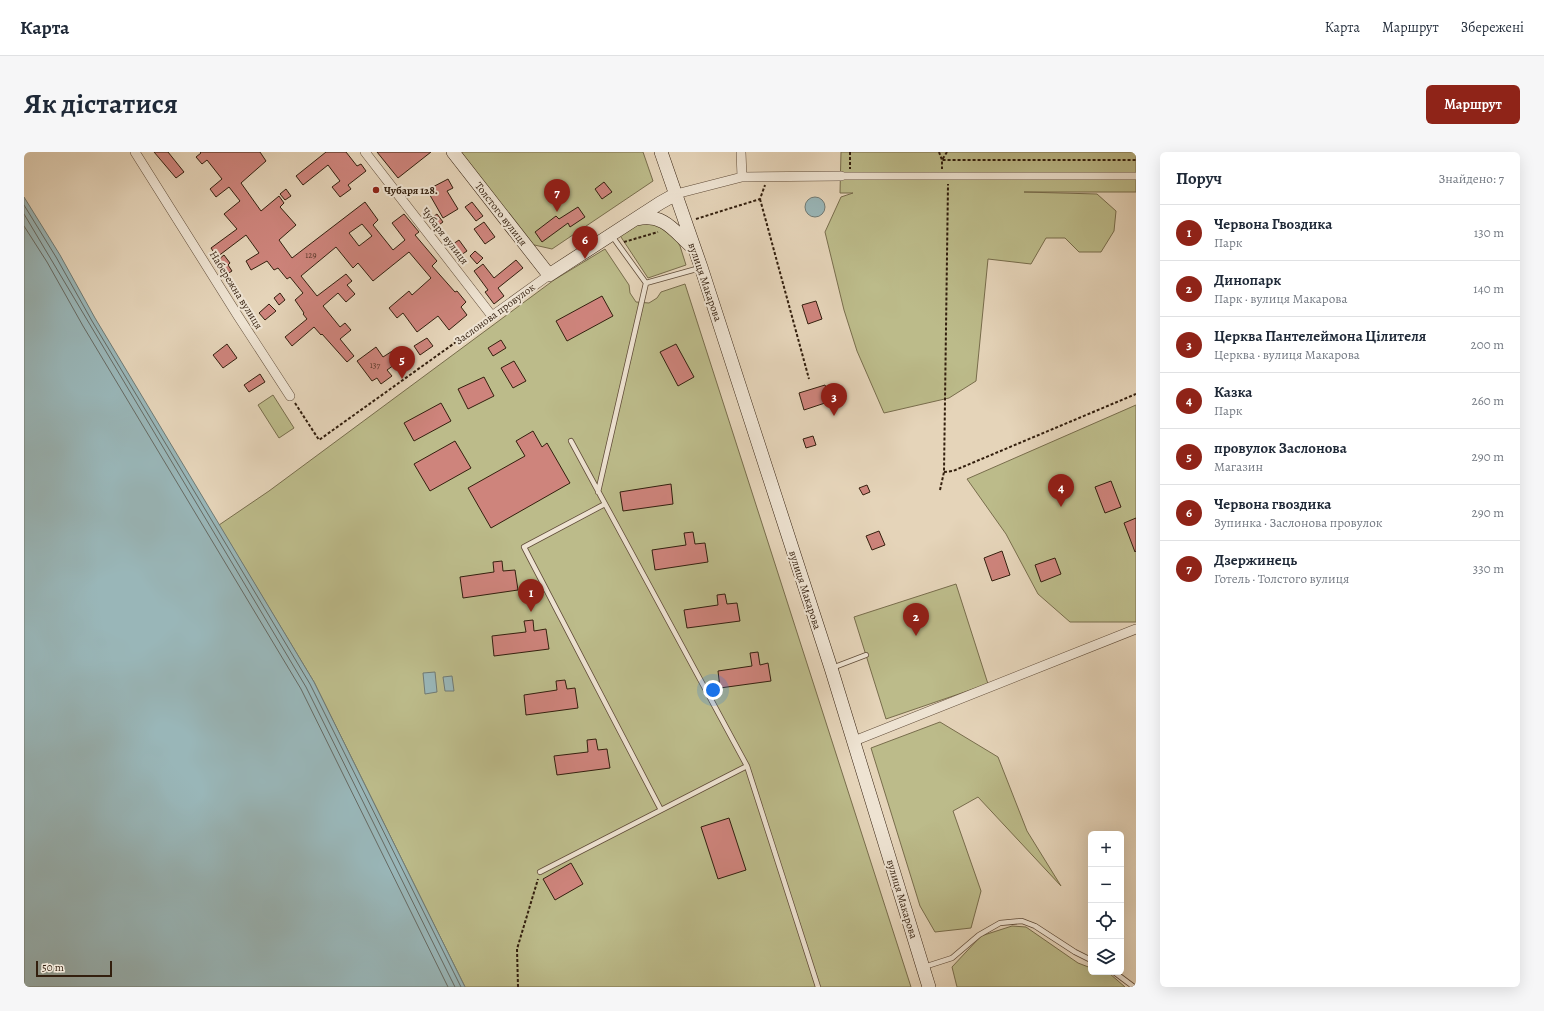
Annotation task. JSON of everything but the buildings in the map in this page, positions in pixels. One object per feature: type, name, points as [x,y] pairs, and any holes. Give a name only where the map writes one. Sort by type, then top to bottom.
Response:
[{"type":"main road","name":"Толстого вулиця","points":[[453,152],[548,275]]},
{"type":"main road","name":"вулиця Макарова","points":[[661,152],[701,267],[831,668],[929,987]]},
{"type":"main road","name":"Заслонова провулок","points":[[548,275],[615,239],[635,219],[676,194]]},
{"type":"main road","points":[[635,219],[645,217],[657,219],[669,225],[694,249]]},
{"type":"street","name":"Чубаря вулиця","points":[[365,152],[492,316]]},
{"type":"street","points":[[741,152],[742,177]]},
{"type":"street","name":"Набережна вулиця","points":[[137,153],[238,316],[290,396]]},
{"type":"street","points":[[676,194],[742,177],[1136,176]]},
{"type":"street","name":"Заслонова провулок","points":[[492,316],[548,275]]},
{"type":"street","points":[[854,741],[1136,629]]},
{"type":"lane","points":[[598,492],[646,284],[615,239]]},
{"type":"lane","points":[[646,284],[701,267]]},
{"type":"lane","points":[[571,441],[747,766],[818,987]]},
{"type":"lane","points":[[605,504],[524,547],[661,810]]},
{"type":"lane","points":[[831,668],[866,655]]},
{"type":"lane","points":[[540,872],[747,766]]},
{"type":"lane","points":[[923,967],[952,958],[979,935],[1000,923],[1022,921],[1035,926],[1075,952],[1088,958]]},
{"type":"lane","points":[[1118,975],[1134,987]]},
{"type":"path","points":[[850,152],[850,176]]},
{"type":"path","points":[[939,152],[945,176],[944,472],[940,490]]},
{"type":"path","points":[[942,160],[947,152]]},
{"type":"path","points":[[942,160],[1136,160]]},
{"type":"path","points":[[768,177],[760,199],[809,379]]},
{"type":"path","points":[[685,223],[760,199]]},
{"type":"path","points":[[615,239],[673,228]]},
{"type":"path","name":"Заслонова провулок","points":[[290,396],[319,440],[492,316]]},
{"type":"path","points":[[944,472],[953,471],[1136,394]]},
{"type":"path","points":[[518,987],[517,949],[540,872]]},
{"type":"shaded area","points":[[461,152],[643,152],[653,181],[552,249],[530,244]]},
{"type":"shaded area","points":[[841,152],[1136,152],[1136,192],[1024,192],[1097,194],[1116,211],[1114,231],[1101,252],[1079,252],[1065,238],[1046,238],[1031,264],[988,259],[976,381],[949,398],[884,413],[857,351],[844,310],[825,232],[841,197],[853,193],[840,193]]},
{"type":"shaded area","points":[[643,221],[659,225],[675,238],[680,246],[686,265],[648,278],[619,234]]},
{"type":"shaded area","points":[[605,249],[629,285],[630,293],[636,302],[649,303],[657,298],[661,292],[685,284],[911,987],[465,987],[314,682],[219,525],[269,491],[554,280]]},
{"type":"shaded area","points":[[273,395],[294,428],[279,438],[258,405]]},
{"type":"shaded area","points":[[1136,405],[1136,622],[1070,622],[1038,594],[1006,534],[967,479]]},
{"type":"shaded area","points":[[956,584],[988,684],[886,719],[854,617]]},
{"type":"shaded area","points":[[940,722],[998,757],[1027,831],[1061,886],[978,797],[953,811],[981,891],[971,928],[935,932],[920,906],[871,748]]},
{"type":"shaded area","points":[[1012,926],[1026,927],[1078,963],[1088,967],[1088,975],[1111,975],[1125,987],[957,987],[952,967],[981,936]]},
{"type":"water","points":[[24,197],[314,682],[465,987],[24,987]]},
{"type":"water","points":[[815,197],[822,200],[825,207],[822,214],[815,217],[808,214],[805,207],[808,200]]},
{"type":"water","points":[[435,672],[437,692],[425,694],[423,673]]},
{"type":"water","points":[[452,676],[454,691],[445,691],[443,677]]},
{"type":"place","name":"Чубаря 128.","points":[[376,190]]},
{"type":"place","name":"Дзержинець","points":[[557,212]]},
{"type":"place","name":"Червона гвоздика","points":[[585,259]]},
{"type":"place","name":"провулок Заслонова","points":[[402,379]]},
{"type":"place","name":"Церква Пантелеймона Цілителя","points":[[834,416]]},
{"type":"place","name":"Казка","points":[[1061,507]]},
{"type":"place","name":"Червона Гвоздика","points":[[531,612]]},
{"type":"place","name":"Динопарк","points":[[916,636]]}]
